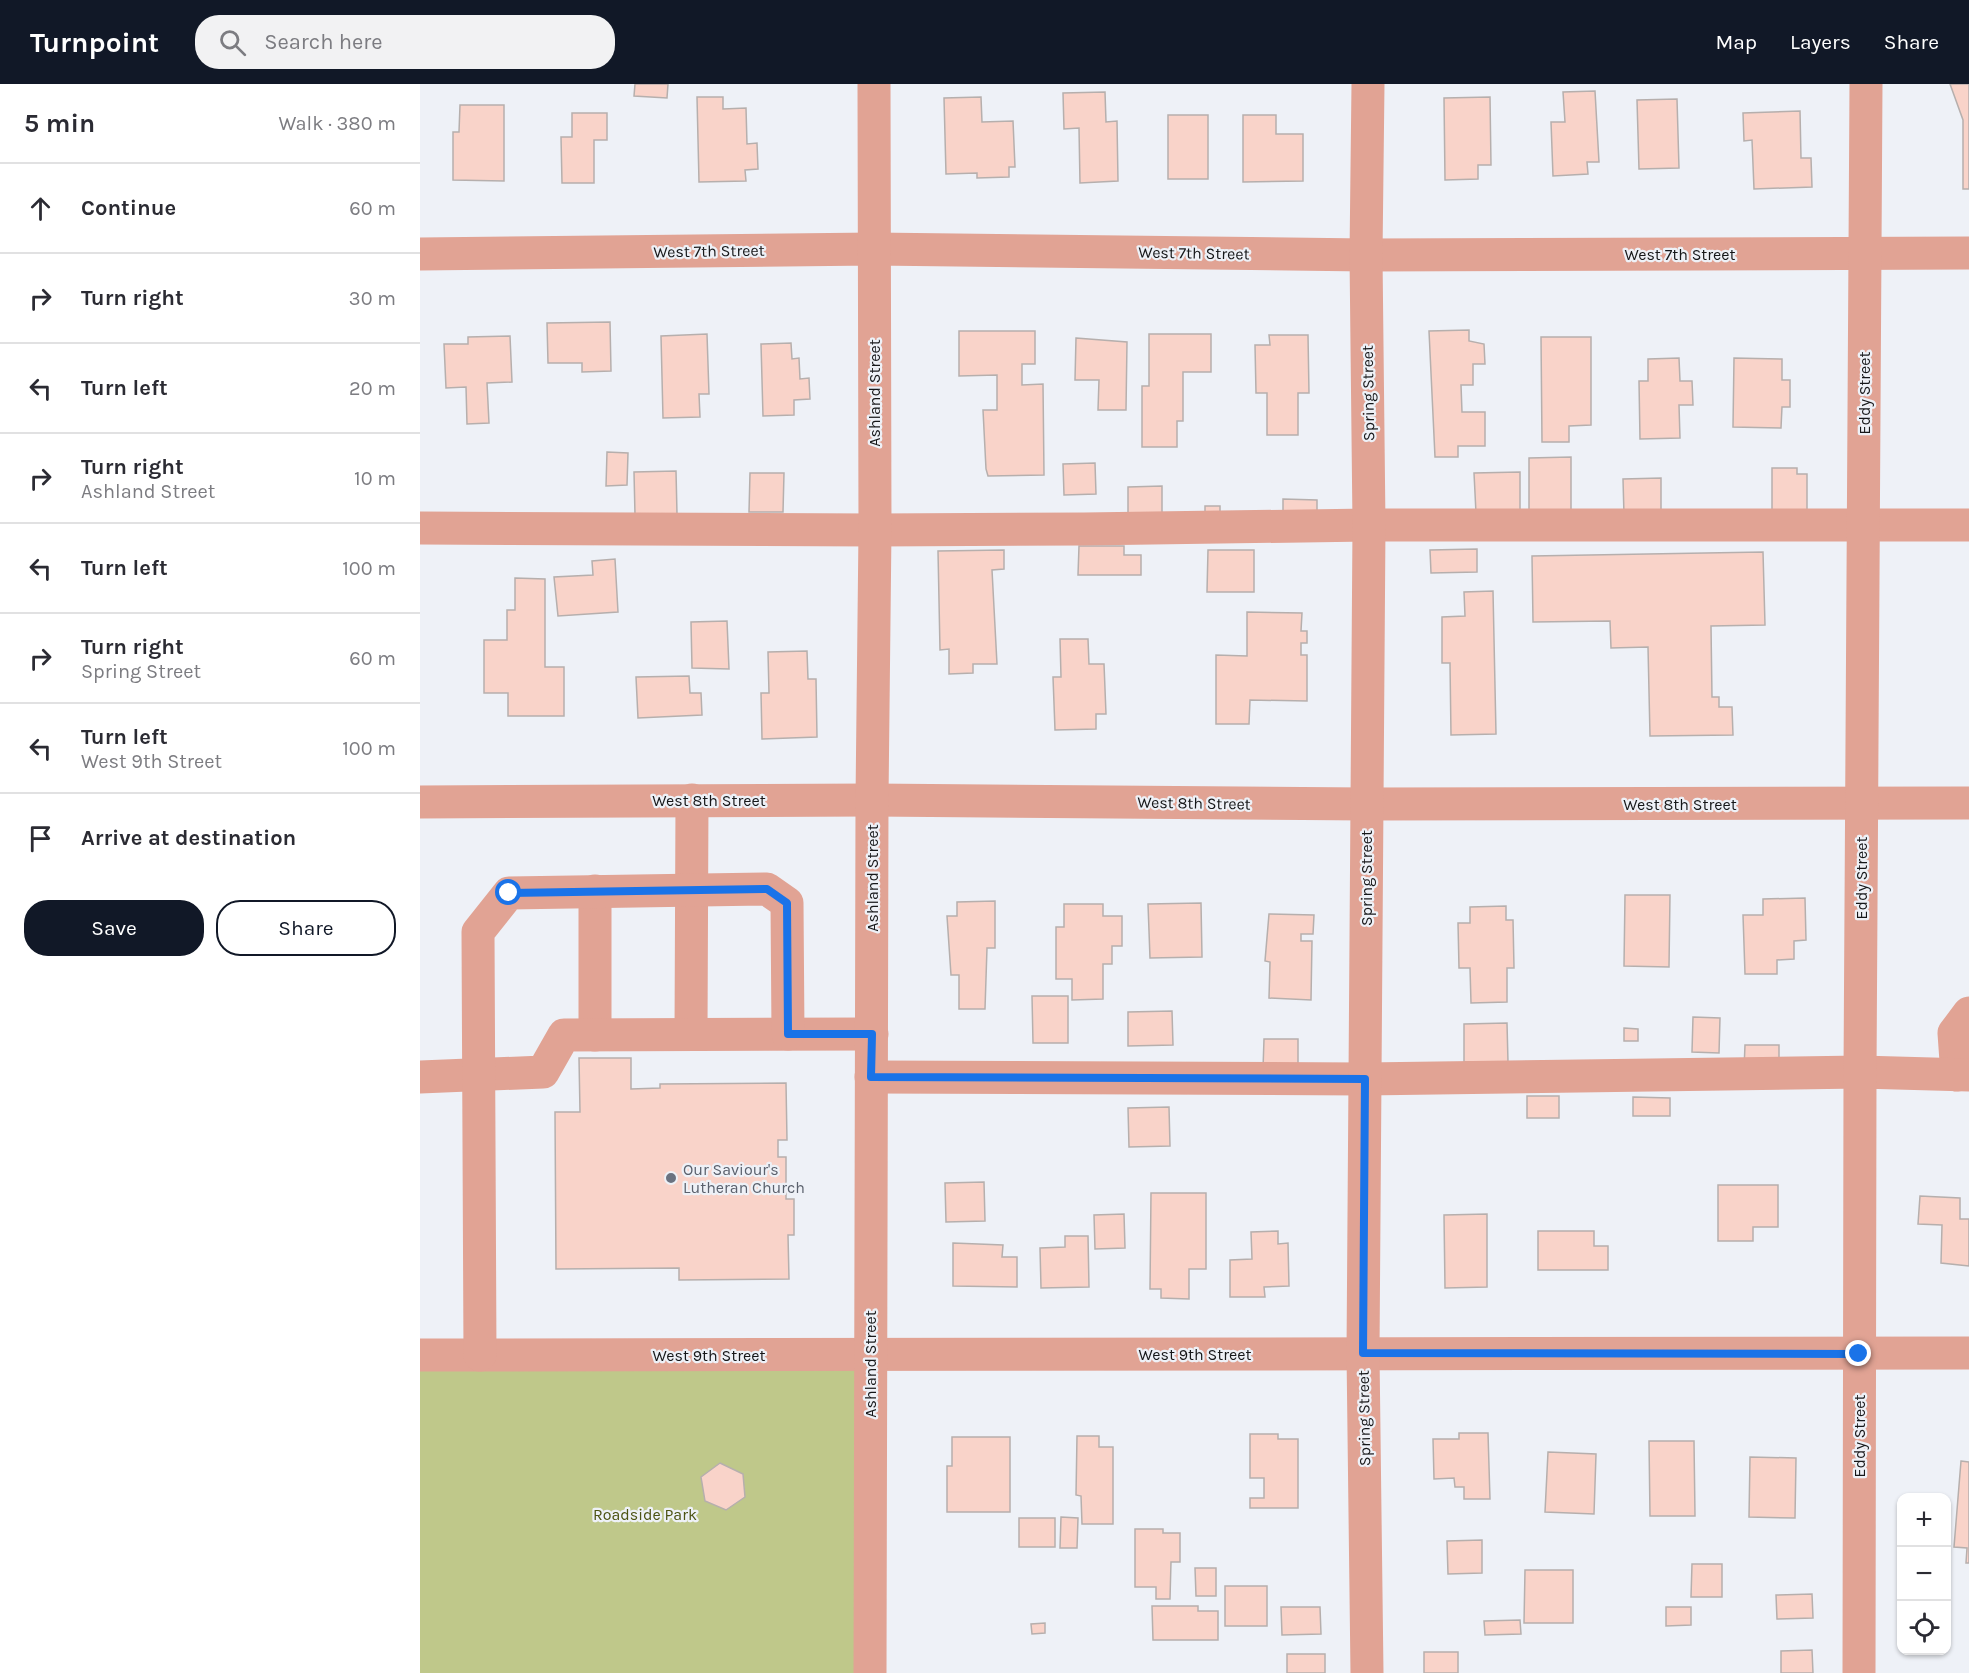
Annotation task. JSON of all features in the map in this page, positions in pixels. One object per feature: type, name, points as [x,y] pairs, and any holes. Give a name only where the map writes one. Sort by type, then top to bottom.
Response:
[{"type":"street","name":"Ashland Street","points":[[870,1673],[872,800],[875,530],[873,84]]},
{"type":"street","name":"Spring Street","points":[[1367,1673],[1363,1353],[1369,525],[1366,255],[1368,84]]},
{"type":"street","name":"Eddy Street","points":[[1859,1673],[1861,804],[1866,84]]},
{"type":"street","name":"West 7th Street","points":[[420,254],[874,249],[1366,255],[1969,253]]},
{"type":"street","points":[[420,528],[875,530],[1369,525],[1969,525]]},
{"type":"street","points":[[691,1034],[692,800]]},
{"type":"street","name":"West 8th Street","points":[[420,802],[872,800],[1367,804],[1969,803]]},
{"type":"street","points":[[480,1355],[478,932],[509,893],[767,889],[787,903],[788,1034]]},
{"type":"street","points":[[595,891],[595,1035]]},
{"type":"street","points":[[871,1077],[1365,1079],[1860,1072],[1963,1075],[1954,1033],[1969,1013],[1969,991]]},
{"type":"street","points":[[420,1077],[543,1072],[564,1035],[872,1034]]},
{"type":"street","name":"West 9th Street","points":[[420,1355],[1969,1353]]},
{"type":"green space","name":"Roadside Park","points":[[420,1355],[870,1355],[870,1673],[420,1673]]},
{"type":"building","points":[[635,84],[668,84],[667,98],[634,96]]},
{"type":"building","points":[[1950,84],[1969,84],[1969,189],[1963,189],[1963,120]]},
{"type":"building","points":[[1595,91],[1599,162],[1587,162],[1588,174],[1553,176],[1551,122],[1565,122],[1563,92]]},
{"type":"building","points":[[1105,92],[1106,122],[1117,121],[1118,181],[1080,183],[1079,128],[1064,129],[1063,93]]},
{"type":"building","points":[[697,97],[723,97],[723,109],[746,108],[747,144],[757,143],[758,169],[745,170],[746,181],[699,182]]},
{"type":"building","points":[[981,97],[982,122],[1013,121],[1015,167],[1009,167],[1009,177],[977,178],[977,173],[946,174],[944,98]]},
{"type":"building","points":[[1490,97],[1491,165],[1478,165],[1478,179],[1445,180],[1444,98]]},
{"type":"building","points":[[1677,99],[1679,168],[1639,169],[1637,100]]},
{"type":"building","points":[[460,105],[504,105],[504,181],[453,180],[453,132],[459,132]]},
{"type":"building","points":[[1800,111],[1801,158],[1811,158],[1812,187],[1754,189],[1752,140],[1744,141],[1743,113]]},
{"type":"building","points":[[572,113],[607,113],[607,140],[594,140],[594,183],[562,183],[561,137],[572,137]]},
{"type":"building","points":[[1168,115],[1208,115],[1208,179],[1168,179]]},
{"type":"building","points":[[1243,115],[1276,115],[1276,134],[1303,134],[1303,181],[1243,182]]},
{"type":"building","points":[[610,322],[611,371],[582,372],[582,363],[548,363],[547,323]]},
{"type":"building","points":[[1469,330],[1469,341],[1484,344],[1485,364],[1473,364],[1473,385],[1461,385],[1462,412],[1485,412],[1485,446],[1458,446],[1458,457],[1435,457],[1429,331]]},
{"type":"building","points":[[959,331],[1035,331],[1035,364],[1022,364],[1022,385],[1043,384],[1044,475],[988,476],[983,410],[997,410],[997,375],[959,376]]},
{"type":"building","points":[[707,334],[709,394],[699,394],[700,417],[663,418],[661,336]]},
{"type":"building","points":[[1149,334],[1211,334],[1211,372],[1183,372],[1183,421],[1177,421],[1177,447],[1142,447],[1142,386],[1149,386]]},
{"type":"building","points":[[1269,335],[1308,335],[1309,393],[1298,393],[1298,435],[1267,435],[1267,393],[1256,393],[1255,345],[1270,345]]},
{"type":"building","points":[[510,336],[512,382],[487,383],[489,423],[467,424],[466,387],[446,388],[444,344],[468,344],[468,337]]},
{"type":"building","points":[[1541,337],[1591,337],[1591,425],[1569,426],[1569,442],[1542,442]]},
{"type":"building","points":[[1076,338],[1127,342],[1126,410],[1098,410],[1099,380],[1075,380]]},
{"type":"building","points":[[791,343],[792,359],[799,358],[800,379],[809,378],[810,399],[794,400],[794,415],[763,416],[761,344]]},
{"type":"building","points":[[1679,358],[1680,381],[1692,381],[1693,405],[1679,405],[1680,438],[1640,439],[1639,381],[1648,381],[1648,359]]},
{"type":"building","points":[[1734,358],[1782,359],[1782,380],[1790,380],[1790,407],[1782,407],[1781,428],[1733,427]]},
{"type":"building","points":[[607,452],[628,453],[627,485],[606,486]]},
{"type":"building","points":[[1571,457],[1571,510],[1529,510],[1529,458]]},
{"type":"building","points":[[1095,463],[1096,494],[1064,495],[1063,464]]},
{"type":"building","points":[[1772,468],[1797,468],[1797,474],[1807,474],[1807,514],[1772,510]]},
{"type":"building","points":[[676,471],[677,514],[635,515],[634,472]]},
{"type":"building","points":[[1520,472],[1520,512],[1476,513],[1474,473]]},
{"type":"building","points":[[750,473],[784,473],[783,512],[749,512]]},
{"type":"building","points":[[1661,478],[1661,514],[1624,515],[1623,479]]},
{"type":"building","points":[[1162,486],[1162,519],[1128,519],[1128,487]]},
{"type":"building","points":[[1283,499],[1317,500],[1317,520],[1283,519]]},
{"type":"building","points":[[1205,506],[1220,506],[1220,519],[1205,519]]},
{"type":"building","points":[[1079,546],[1124,546],[1124,555],[1141,555],[1141,575],[1078,575]]},
{"type":"building","points":[[1477,549],[1477,572],[1431,573],[1430,550]]},
{"type":"building","points":[[1004,550],[1004,569],[992,570],[997,664],[973,664],[973,673],[949,674],[949,649],[940,650],[938,551]]},
{"type":"building","points":[[1208,550],[1254,550],[1254,592],[1207,592]]},
{"type":"building","points":[[1763,552],[1765,625],[1711,626],[1712,697],[1719,697],[1719,707],[1732,707],[1733,735],[1650,736],[1648,647],[1611,648],[1610,621],[1533,622],[1532,556]]},
{"type":"building","points":[[615,559],[618,612],[558,616],[554,577],[593,575],[592,561]]},
{"type":"building","points":[[515,578],[545,579],[545,667],[564,667],[564,716],[508,716],[508,693],[484,693],[484,640],[507,640],[507,610],[515,610]]},
{"type":"building","points":[[1493,591],[1496,734],[1451,735],[1450,663],[1442,663],[1442,617],[1465,616],[1464,592]]},
{"type":"building","points":[[1247,612],[1302,613],[1301,631],[1307,631],[1307,643],[1301,643],[1301,655],[1307,655],[1307,701],[1250,700],[1249,724],[1216,724],[1216,655],[1247,656]]},
{"type":"building","points":[[727,621],[729,669],[692,668],[691,622]]},
{"type":"building","points":[[1060,639],[1088,639],[1089,664],[1104,664],[1106,714],[1096,714],[1096,729],[1055,730],[1053,677],[1061,677]]},
{"type":"building","points":[[807,651],[808,679],[816,679],[817,737],[762,739],[761,693],[769,693],[768,652]]},
{"type":"building","points":[[689,676],[690,693],[701,693],[702,715],[638,718],[636,677]]},
{"type":"building","points":[[1625,895],[1670,895],[1669,967],[1624,966]]},
{"type":"building","points":[[1805,898],[1806,940],[1794,941],[1794,959],[1777,960],[1777,974],[1745,974],[1743,915],[1763,915],[1763,899]]},
{"type":"building","points":[[995,901],[995,948],[987,948],[985,1009],[959,1009],[959,975],[951,975],[947,916],[957,916],[957,902]]},
{"type":"building","points":[[1201,903],[1202,957],[1150,958],[1148,904]]},
{"type":"building","points":[[1064,904],[1103,904],[1103,916],[1122,916],[1122,946],[1112,946],[1112,964],[1103,964],[1103,999],[1072,1000],[1072,979],[1056,979],[1056,927],[1064,927]]},
{"type":"building","points":[[1506,906],[1506,920],[1513,920],[1514,968],[1507,968],[1507,1002],[1471,1003],[1470,968],[1459,968],[1458,923],[1470,923],[1470,907]]},
{"type":"building","points":[[1269,914],[1314,915],[1313,934],[1301,934],[1301,941],[1312,941],[1311,1000],[1269,998],[1270,962],[1265,961]]},
{"type":"building","points":[[1032,996],[1068,996],[1068,1043],[1033,1043]]},
{"type":"building","points":[[1172,1011],[1173,1045],[1128,1046],[1128,1012]]},
{"type":"building","points":[[1693,1017],[1720,1018],[1719,1053],[1692,1052]]},
{"type":"building","points":[[1507,1023],[1508,1062],[1464,1062],[1464,1024]]},
{"type":"building","points":[[1624,1028],[1638,1029],[1638,1041],[1624,1041]]},
{"type":"building","points":[[1264,1039],[1298,1039],[1298,1069],[1263,1069]]},
{"type":"building","points":[[1745,1045],[1779,1045],[1779,1069],[1744,1069]]},
{"type":"building","name":"Our Saviour's Lutheran Church","points":[[579,1058],[631,1058],[631,1089],[660,1088],[660,1084],[786,1083],[787,1140],[778,1140],[778,1157],[786,1157],[786,1199],[794,1199],[794,1235],[788,1235],[789,1279],[679,1280],[679,1268],[556,1269],[555,1112],[580,1112]]},
{"type":"building","points":[[1527,1096],[1559,1096],[1559,1118],[1527,1118]]},
{"type":"building","points":[[1633,1097],[1670,1098],[1670,1116],[1633,1116]]},
{"type":"building","points":[[1169,1107],[1170,1146],[1129,1147],[1128,1108]]},
{"type":"building","points":[[984,1182],[985,1221],[946,1222],[945,1183]]},
{"type":"building","points":[[1718,1185],[1778,1185],[1778,1227],[1753,1227],[1753,1241],[1718,1241]]},
{"type":"building","points":[[1151,1193],[1206,1193],[1206,1269],[1189,1269],[1189,1299],[1161,1298],[1161,1289],[1150,1289]]},
{"type":"building","points":[[1920,1196],[1960,1198],[1960,1219],[1969,1219],[1969,1266],[1941,1263],[1942,1225],[1918,1224]]},
{"type":"building","points":[[1124,1214],[1125,1248],[1095,1249],[1094,1215]]},
{"type":"building","points":[[1487,1214],[1487,1287],[1445,1288],[1444,1215]]},
{"type":"building","points":[[1278,1231],[1278,1244],[1288,1243],[1289,1286],[1264,1287],[1265,1297],[1230,1297],[1230,1260],[1252,1259],[1251,1232]]},
{"type":"building","points":[[1538,1231],[1594,1231],[1594,1246],[1608,1246],[1608,1270],[1538,1270]]},
{"type":"building","points":[[1065,1236],[1088,1236],[1089,1287],[1041,1288],[1040,1248],[1065,1247]]},
{"type":"building","points":[[953,1243],[1003,1245],[1002,1257],[1017,1257],[1017,1287],[953,1286]]},
{"type":"building","points":[[1459,1433],[1488,1433],[1490,1499],[1464,1499],[1464,1487],[1455,1487],[1454,1478],[1434,1479],[1433,1439],[1459,1439]]},
{"type":"building","points":[[1250,1434],[1278,1434],[1278,1439],[1298,1439],[1298,1508],[1250,1508],[1250,1498],[1264,1498],[1264,1478],[1250,1478]]},
{"type":"building","points":[[1077,1436],[1099,1436],[1099,1447],[1113,1447],[1113,1524],[1082,1524],[1081,1496],[1076,1495]]},
{"type":"building","points":[[952,1437],[1010,1437],[1010,1512],[947,1512],[947,1466],[952,1466]]},
{"type":"building","points":[[1649,1441],[1694,1441],[1695,1516],[1650,1516]]},
{"type":"building","points":[[1548,1452],[1596,1454],[1594,1514],[1545,1512]]},
{"type":"building","points":[[1750,1457],[1796,1458],[1795,1518],[1749,1517]]},
{"type":"building","points":[[1961,1461],[1969,1462],[1969,1563],[1966,1563],[1967,1548],[1954,1547]]},
{"type":"building","points":[[720,1463],[743,1474],[745,1497],[726,1510],[705,1501],[701,1477]]},
{"type":"building","points":[[1061,1517],[1078,1518],[1077,1548],[1060,1548]]},
{"type":"building","points":[[1019,1518],[1055,1518],[1055,1547],[1019,1547]]},
{"type":"building","points":[[1135,1529],[1163,1529],[1163,1533],[1180,1533],[1180,1562],[1171,1562],[1170,1599],[1156,1599],[1156,1587],[1135,1587]]},
{"type":"building","points":[[1482,1540],[1482,1573],[1448,1574],[1447,1541]]},
{"type":"building","points":[[1692,1564],[1722,1564],[1722,1597],[1691,1597]]},
{"type":"building","points":[[1195,1568],[1216,1568],[1216,1596],[1196,1596]]},
{"type":"building","points":[[1525,1570],[1573,1570],[1573,1623],[1524,1623]]},
{"type":"building","points":[[1225,1586],[1267,1586],[1267,1626],[1225,1626]]},
{"type":"building","points":[[1812,1594],[1813,1618],[1777,1619],[1776,1595]]},
{"type":"building","points":[[1152,1606],[1198,1606],[1198,1611],[1218,1611],[1218,1640],[1153,1640]]},
{"type":"building","points":[[1281,1607],[1320,1607],[1321,1634],[1282,1635]]},
{"type":"building","points":[[1666,1607],[1691,1607],[1691,1625],[1666,1626]]},
{"type":"building","points":[[1520,1620],[1521,1634],[1485,1635],[1484,1621]]},
{"type":"building","points":[[1045,1623],[1045,1633],[1032,1634],[1031,1624]]},
{"type":"building","points":[[1812,1650],[1813,1673],[1781,1673],[1781,1651]]},
{"type":"building","points":[[1424,1652],[1458,1652],[1458,1673],[1424,1673]]},
{"type":"building","points":[[1287,1654],[1325,1654],[1325,1673],[1287,1673]]},
{"type":"place","name":"Our Saviour's Lutheran Church","points":[[671,1178]]},
{"type":"route","points":[[509,893],[767,889],[787,903],[788,1034],[872,1034],[871,1077],[1365,1079],[1363,1353],[1859,1354]]}]
